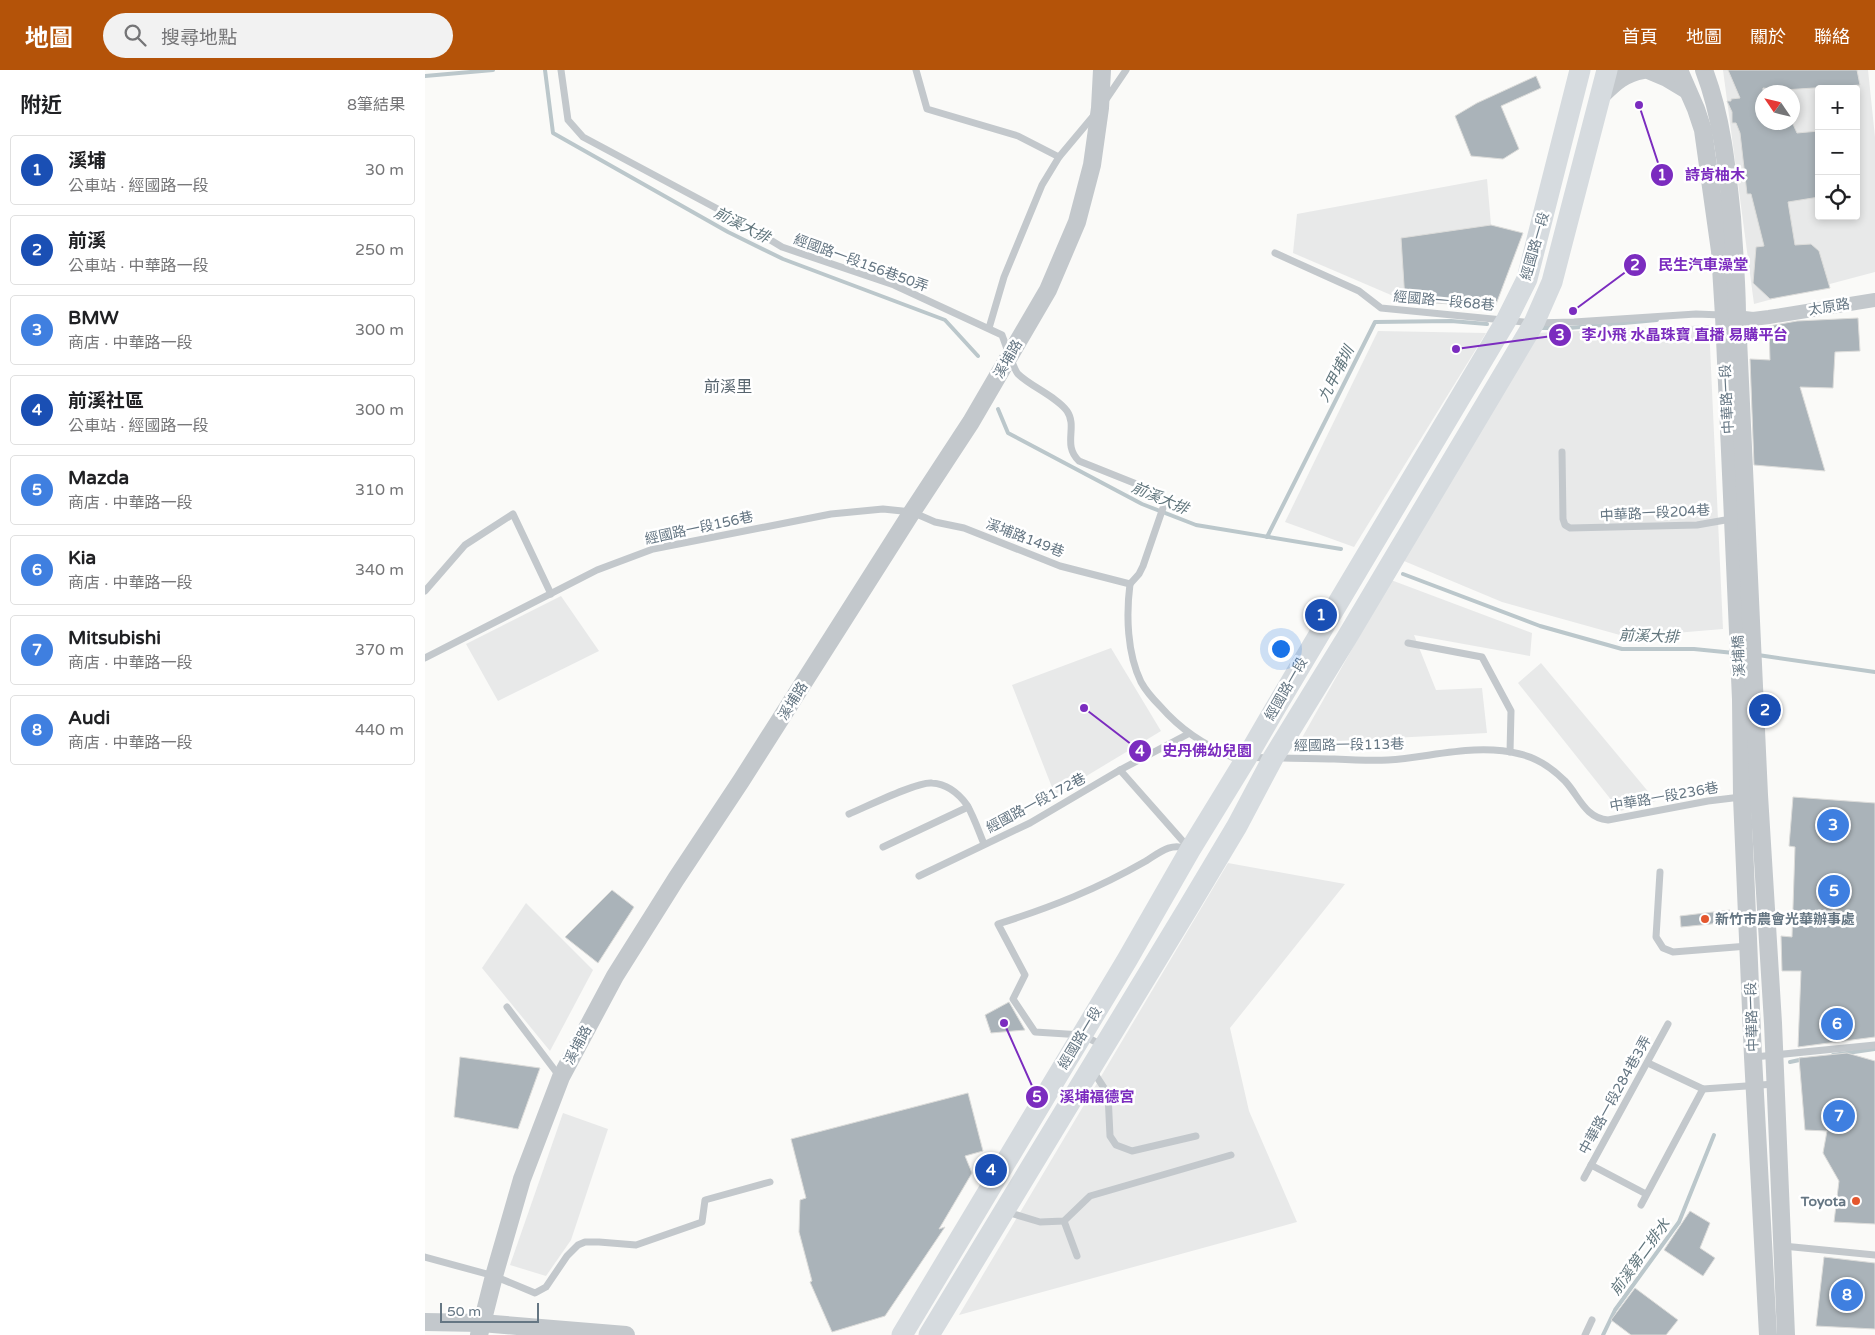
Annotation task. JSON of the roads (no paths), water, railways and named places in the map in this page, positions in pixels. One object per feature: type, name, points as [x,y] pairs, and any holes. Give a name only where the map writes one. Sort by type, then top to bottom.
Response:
[{"type":"main road","name":"經國路一段","points":[[902,1335],[1507,319],[1527,279],[1580,70]]},
{"type":"main road","name":"經國路一段","points":[[929,1335],[1237,826],[1273,758],[1351,631],[1534,322],[1552,282],[1607,70]]},
{"type":"street","name":"溪埔路","points":[[480,1329],[522,1179],[561,1077],[620,968],[675,878],[777,725],[911,512],[971,422],[1048,290],[1077,222],[1092,165],[1100,108],[1102,70]]},
{"type":"street","points":[[1602,95],[1614,82],[1629,72],[1643,70]]},
{"type":"street","points":[[1648,70],[1667,78],[1687,90]]},
{"type":"street","name":"中華路一段","points":[[1679,70],[1703,130],[1730,316],[1743,614]]},
{"type":"street","name":"中華路一段","points":[[1704,70],[1713,101],[1727,168],[1737,282],[1730,316]]},
{"type":"street","name":"太原路","points":[[1730,316],[1753,319],[1875,300]]},
{"type":"street","name":"溪埔橋","points":[[1743,614],[1748,700]]},
{"type":"street","name":"中華路一段","points":[[1748,700],[1751,796],[1749,946],[1768,1335]]},
{"type":"street","name":"中華路一段","points":[[1751,796],[1774,1055],[1786,1335]]},
{"type":"street","points":[[425,1322],[480,1329],[626,1335]]},
{"type":"lane","name":"經國路一段156巷50弄","points":[[561,70],[568,120],[583,137],[675,188],[729,215],[782,247],[894,285],[1002,335],[1016,373],[1066,409],[1071,418],[1070,448],[1073,456],[1079,461],[1149,489],[1163,500],[1164,505],[1143,566],[1130,584]]},
{"type":"lane","points":[[916,70],[927,109],[1018,136],[1059,157]]},
{"type":"lane","points":[[989,328],[1004,277],[1042,185],[1059,157],[1100,108],[1126,70]]},
{"type":"lane","name":"經國路一段68巷","points":[[1275,253],[1359,291],[1381,308],[1534,322],[1574,322],[1696,314],[1730,316]]},
{"type":"lane","name":"中華路一段204巷","points":[[1562,452],[1563,519],[1565,525],[1570,528],[1669,526],[1740,519]]},
{"type":"lane","name":"經國路一段156巷","points":[[425,658],[597,570],[653,549],[831,514],[883,509],[911,512]]},
{"type":"lane","name":"溪埔路149巷","points":[[911,512],[935,522],[964,528],[1060,566],[1130,584]]},
{"type":"lane","points":[[425,591],[465,545],[513,514],[551,594]]},
{"type":"lane","points":[[1130,584],[1129,631],[1131,646],[1141,682],[1149,694],[1188,734],[1209,747],[1232,757],[1247,757]]},
{"type":"lane","points":[[1408,643],[1482,658],[1511,711],[1510,752]]},
{"type":"lane","name":"經國路一段172巷","points":[[849,814],[918,785],[930,782],[943,785],[951,790],[968,808],[984,844],[1030,823],[1120,770],[1188,734]]},
{"type":"lane","name":"經國路一段113巷","points":[[1247,757],[1387,760],[1469,750],[1510,752]]},
{"type":"lane","name":"中華路一段236巷","points":[[1510,752],[1529,756],[1549,766],[1566,782],[1582,806],[1593,816],[1600,819],[1608,820],[1708,800],[1751,796]]},
{"type":"lane","points":[[1120,770],[1190,850]]},
{"type":"lane","points":[[883,848],[968,808]]},
{"type":"lane","points":[[919,876],[984,844]]},
{"type":"lane","points":[[1105,1046],[1082,1035],[1035,1032],[1013,999],[1025,975],[998,924],[1047,909],[1111,881],[1171,846],[1182,846],[1190,850]]},
{"type":"lane","points":[[1660,872],[1656,937],[1663,948],[1673,952],[1749,946]]},
{"type":"lane","points":[[507,1007],[561,1077]]},
{"type":"lane","name":"中華路一段284巷3弄","points":[[1583,1178],[1668,1024]]},
{"type":"lane","points":[[1753,1057],[1875,1045]]},
{"type":"lane","points":[[1648,1063],[1703,1089],[1775,1084]]},
{"type":"lane","points":[[1091,1068],[1108,1094],[1110,1136],[1115,1145],[1132,1150],[1196,1136]]},
{"type":"lane","points":[[1641,1205],[1703,1089]]},
{"type":"lane","points":[[1005,1211],[1040,1222],[1064,1220],[1090,1196],[1231,1155]]},
{"type":"lane","points":[[1591,1165],[1646,1194]]},
{"type":"lane","points":[[425,1257],[494,1276],[535,1293],[545,1287],[567,1256],[578,1245],[585,1242],[599,1242],[636,1245],[702,1222],[705,1200],[770,1182]]},
{"type":"lane","points":[[1064,1220],[1077,1256]]},
{"type":"lane","points":[[1782,1246],[1875,1256]]},
{"type":"lane","points":[[1585,1335],[1592,1320]]},
{"type":"waterway","name":"前溪大排","points":[[425,76],[493,70]]},
{"type":"waterway","name":"前溪大排","points":[[545,70],[553,133],[728,232],[783,259],[945,320],[978,356]]},
{"type":"waterway","name":"九甲埔圳","points":[[1542,328],[1569,328],[1657,320]]},
{"type":"waterway","name":"九甲埔圳","points":[[1267,537],[1375,322],[1451,321],[1487,324]]},
{"type":"waterway","name":"前溪大排","points":[[998,409],[1008,433],[1142,504],[1196,525],[1341,549]]},
{"type":"waterway","name":"前溪大排","points":[[1403,574],[1540,626],[1622,649],[1694,649],[1734,653]]},
{"type":"waterway","name":"前溪大排","points":[[1758,655],[1875,672]]},
{"type":"waterway","points":[[1833,1055],[1875,1049]]},
{"type":"waterway","points":[[1790,1062],[1804,1059]]},
{"type":"waterway","name":"前溪第二排水","points":[[1603,1335],[1615,1310],[1679,1222],[1714,1135]]},
{"type":"place","name":"詩肯柚木","points":[[1639,105]]},
{"type":"place","name":"民生汽車澡堂","points":[[1573,311]]},
{"type":"place","name":"李小飛 水晶珠寶 直播 易購平台","points":[[1456,349]]},
{"type":"place","name":"溪埔","points":[[1321,615]]},
{"type":"place","name":"史丹佛幼兒園","points":[[1084,708]]},
{"type":"place","name":"前溪","points":[[1765,710]]},
{"type":"place","name":"BMW","points":[[1833,825]]},
{"type":"place","name":"Mazda","points":[[1834,891]]},
{"type":"place","name":"新竹市農會光華辦事處","points":[[1705,919]]},
{"type":"place","name":"溪埔福德宮","points":[[1004,1023]]},
{"type":"place","name":"Kia","points":[[1837,1024]]},
{"type":"place","name":"Mitsubishi","points":[[1839,1116]]},
{"type":"place","name":"前溪社區","points":[[991,1170]]},
{"type":"place","name":"Toyota","points":[[1856,1201]]},
{"type":"place","name":"Audi","points":[[1847,1295]]},
{"type":"district","name":"前溪里","points":[[728,387]]}]
